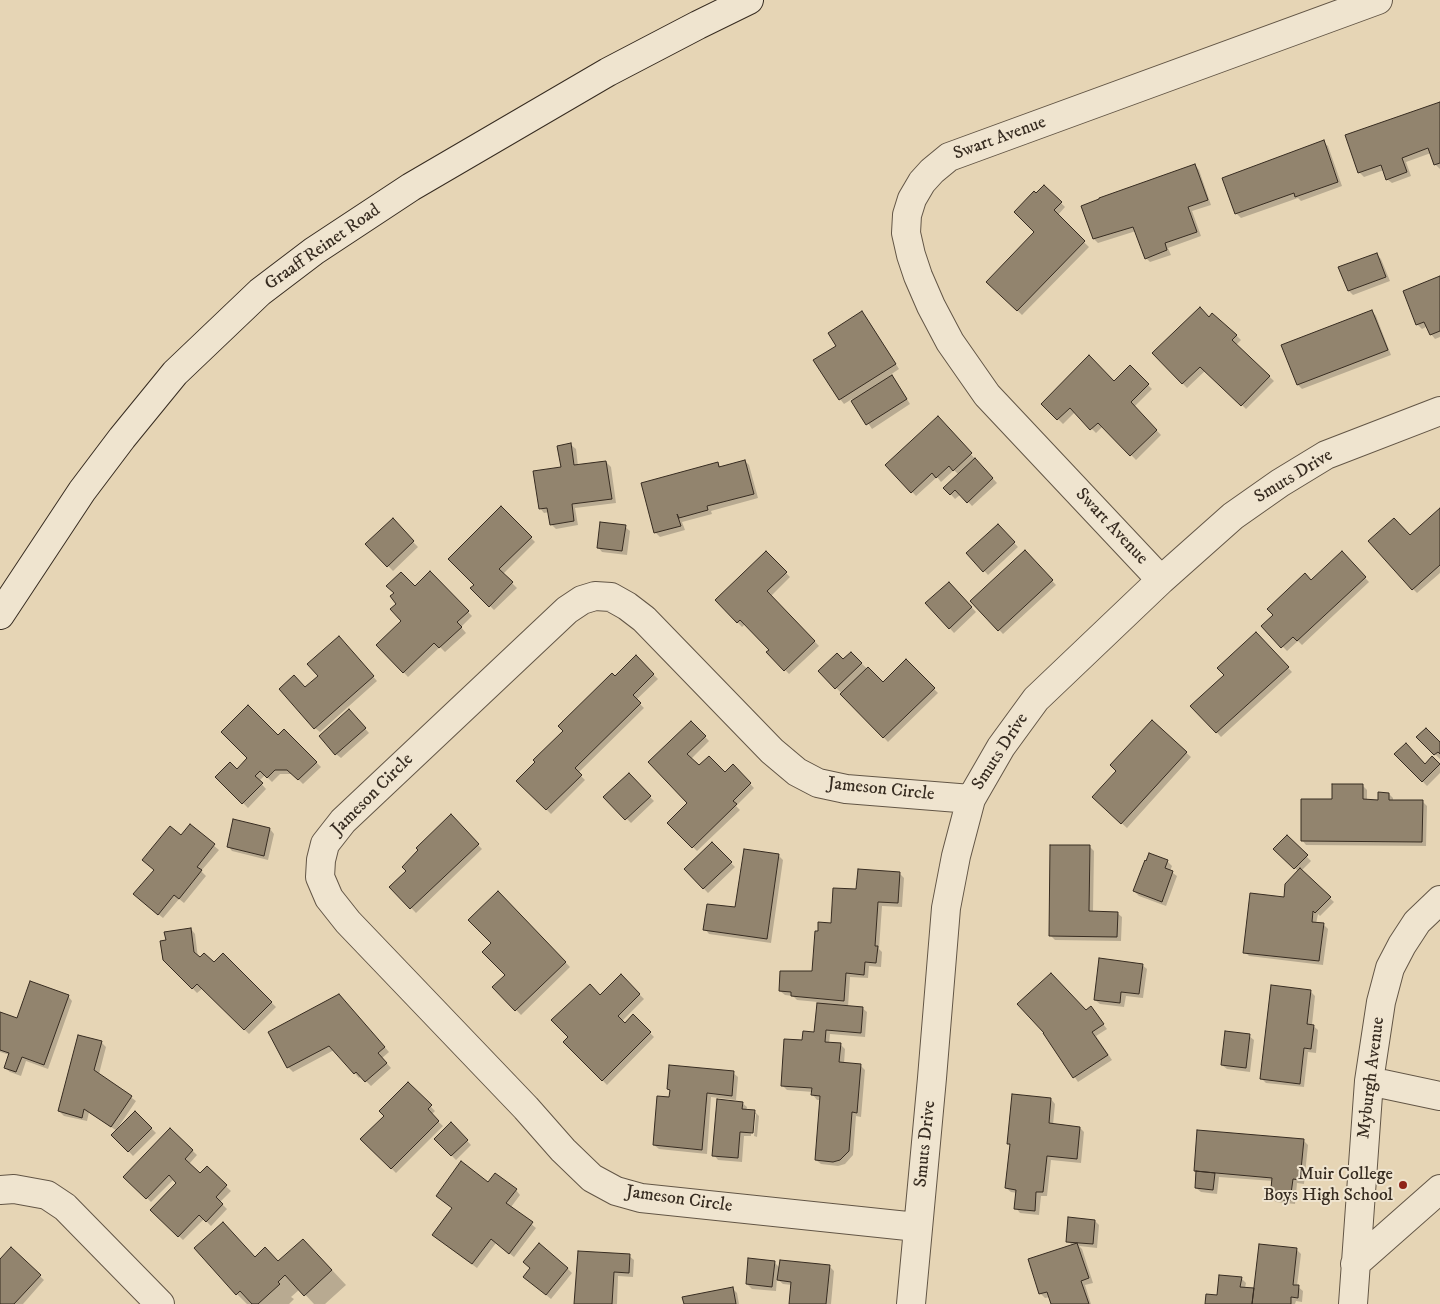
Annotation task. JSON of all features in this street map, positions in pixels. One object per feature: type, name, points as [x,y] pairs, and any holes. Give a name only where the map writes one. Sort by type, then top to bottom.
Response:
[{"type":"street","name":"Graaff Reinet Road","points":[[0,614],[82,491],[174,373],[260,292],[314,251],[412,188],[608,72],[749,0]]},
{"type":"street","name":"Swart Avenue","points":[[1161,580],[987,395],[954,349],[931,306],[911,255],[906,233],[907,215],[912,199],[922,182],[949,157],[1378,0]]},
{"type":"street","name":"Smuts Drive","points":[[910,1304],[946,908],[956,856],[971,799],[1001,747],[1036,699],[1161,580],[1234,516],[1280,483],[1326,455],[1440,411]]},
{"type":"street","name":"Jameson Circle","points":[[917,1227],[641,1198],[616,1191],[592,1178],[563,1150],[526,1108],[348,922],[329,898],[320,878],[321,860],[325,844],[343,821],[567,610],[582,600],[596,596],[611,597],[644,619],[772,751],[797,772],[818,783],[846,789],[971,799]]},
{"type":"street","name":"Myburgh Avenue","points":[[1353,1304],[1369,1081],[1381,1002],[1390,968],[1402,945],[1417,922],[1440,900]]},
{"type":"street","points":[[1369,1081],[1440,1096]]},
{"type":"street","points":[[0,1190],[14,1189],[47,1195],[65,1207],[160,1304]]},
{"type":"street","points":[[1355,1264],[1440,1189]]},
{"type":"building","points":[[1440,102],[1440,163],[1434,165],[1428,148],[1402,158],[1407,172],[1386,180],[1381,165],[1358,173],[1345,135]]},
{"type":"building","points":[[1324,140],[1338,182],[1295,197],[1294,193],[1235,214],[1222,178]]},
{"type":"building","points":[[1195,164],[1208,200],[1188,207],[1197,232],[1165,243],[1167,250],[1145,259],[1133,227],[1093,239],[1081,206]]},
{"type":"building","points":[[1044,185],[1062,202],[1054,210],[1085,241],[1017,311],[986,282],[1034,232],[1014,212],[1034,191],[1036,193]]},
{"type":"building","points":[[1377,253],[1386,277],[1348,291],[1338,267]]},
{"type":"building","points":[[1440,276],[1440,331],[1430,335],[1424,322],[1416,325],[1403,291]]},
{"type":"building","points":[[1200,307],[1209,317],[1212,313],[1237,335],[1232,340],[1270,376],[1241,406],[1200,367],[1182,384],[1152,353]]},
{"type":"building","points":[[1372,310],[1388,350],[1297,385],[1281,345]]},
{"type":"building","points":[[862,311],[896,364],[839,400],[813,360],[836,346],[828,333]]},
{"type":"building","points":[[1089,355],[1114,381],[1130,365],[1149,384],[1131,402],[1157,430],[1130,456],[1098,423],[1090,430],[1070,408],[1057,420],[1041,404]]},
{"type":"building","points":[[892,375],[907,399],[866,425],[851,401]]},
{"type":"building","points":[[938,416],[972,453],[953,471],[949,466],[936,478],[932,473],[911,493],[885,465]]},
{"type":"building","points":[[571,443],[574,465],[606,461],[612,499],[572,504],[574,521],[550,525],[547,508],[539,509],[533,471],[561,467],[557,446]]},
{"type":"building","points":[[975,458],[993,478],[967,503],[955,490],[950,495],[943,488]]},
{"type":"building","points":[[745,460],[754,494],[707,506],[708,510],[679,518],[677,514],[681,526],[654,533],[641,483],[718,462],[719,467]]},
{"type":"building","points":[[501,506],[532,537],[499,569],[513,582],[489,607],[470,588],[474,585],[448,559]]},
{"type":"building","points":[[1440,508],[1440,565],[1412,590],[1368,541],[1394,518],[1410,535]]},
{"type":"building","points":[[393,518],[414,541],[387,567],[365,544]]},
{"type":"building","points":[[600,522],[626,525],[622,551],[597,548]]},
{"type":"building","points":[[998,524],[1015,542],[983,572],[966,553]]},
{"type":"building","points":[[1025,550],[1053,580],[998,631],[970,601]]},
{"type":"building","points":[[766,551],[787,572],[767,591],[815,641],[784,671],[766,652],[769,650],[740,620],[737,623],[715,600]]},
{"type":"building","points":[[1342,551],[1366,577],[1297,641],[1293,637],[1281,648],[1261,626],[1273,615],[1267,609],[1305,573],[1311,580]]},
{"type":"building","points":[[430,571],[469,611],[457,622],[462,627],[439,648],[434,643],[403,673],[376,645],[401,621],[390,609],[396,604],[390,596],[394,593],[386,586],[401,572],[415,586]]},
{"type":"building","points":[[949,582],[972,607],[949,629],[925,603]]},
{"type":"building","points":[[1256,632],[1289,667],[1216,733],[1190,706],[1224,675],[1217,668]]},
{"type":"building","points":[[339,636],[374,676],[314,729],[279,689],[294,675],[305,687],[318,676],[307,664]]},
{"type":"building","points":[[851,652],[862,663],[835,689],[818,671],[837,653],[843,659]]},
{"type":"building","points":[[636,655],[654,674],[633,695],[641,703],[575,768],[582,775],[546,810],[516,781],[535,762],[533,760],[563,731],[558,726],[612,673],[615,676]]},
{"type":"building","points":[[906,659],[935,688],[883,738],[840,694],[868,667],[883,682]]},
{"type":"building","points":[[248,705],[278,735],[284,729],[317,762],[298,780],[287,770],[275,770],[267,778],[260,771],[255,776],[263,783],[242,804],[215,777],[230,762],[237,769],[247,758],[221,732]]},
{"type":"building","points":[[349,709],[366,728],[335,755],[319,736]]},
{"type":"building","points":[[1152,720],[1187,752],[1121,824],[1092,797],[1116,771],[1110,765]]},
{"type":"building","points":[[691,721],[706,736],[687,754],[699,765],[709,756],[725,772],[733,764],[751,783],[733,801],[737,804],[692,848],[667,823],[687,803],[648,762]]},
{"type":"building","points":[[1426,728],[1440,742],[1440,754],[1438,752],[1434,755],[1416,737]]},
{"type":"building","points":[[1406,743],[1425,764],[1432,756],[1440,764],[1422,782],[1394,754]]},
{"type":"building","points":[[629,773],[651,796],[625,820],[603,797]]},
{"type":"building","points":[[1332,784],[1363,784],[1363,799],[1378,800],[1378,792],[1389,793],[1389,800],[1423,800],[1422,842],[1301,841],[1301,799],[1332,799]]},
{"type":"building","points":[[451,814],[479,844],[410,909],[389,887],[406,871],[402,867],[418,850],[416,848]]},
{"type":"building","points":[[233,819],[270,828],[264,856],[227,847]]},
{"type":"building","points":[[190,824],[215,844],[197,867],[202,870],[179,899],[174,895],[158,915],[133,894],[154,870],[142,860],[170,826],[181,835]]},
{"type":"building","points":[[1287,835],[1308,855],[1294,869],[1273,849]]},
{"type":"building","points":[[712,842],[732,862],[703,889],[684,869]]},
{"type":"building","points":[[1050,845],[1090,845],[1089,911],[1118,912],[1117,937],[1049,936]]},
{"type":"building","points":[[744,849],[779,854],[767,939],[703,930],[707,904],[735,907]]},
{"type":"building","points":[[1149,853],[1168,860],[1165,868],[1173,871],[1162,902],[1133,891]]},
{"type":"building","points":[[1300,868],[1331,897],[1315,913],[1313,911],[1312,922],[1324,923],[1319,961],[1243,953],[1250,893],[1284,897],[1285,884]]},
{"type":"building","points":[[858,869],[900,872],[898,903],[878,902],[875,946],[878,946],[876,963],[865,962],[864,975],[846,973],[844,1001],[791,996],[791,992],[779,991],[780,971],[812,971],[815,931],[818,931],[818,922],[831,923],[833,888],[856,889]]},
{"type":"building","points":[[498,891],[566,962],[515,1011],[492,987],[505,975],[482,952],[491,943],[468,920]]},
{"type":"building","points":[[191,928],[194,952],[200,957],[204,953],[214,962],[223,953],[272,1002],[244,1030],[197,984],[192,989],[163,960],[160,941],[166,940],[164,932]]},
{"type":"building","points":[[1099,958],[1143,964],[1139,994],[1121,992],[1120,1003],[1094,1000]]},
{"type":"building","points":[[1051,973],[1086,1010],[1091,1006],[1104,1024],[1092,1032],[1108,1055],[1073,1078],[1044,1033],[1017,1004]]},
{"type":"building","points":[[621,974],[640,994],[618,1016],[625,1023],[633,1014],[651,1032],[602,1081],[563,1042],[568,1037],[551,1020],[590,984],[600,995]]},
{"type":"building","points":[[30,981],[69,995],[44,1065],[22,1057],[16,1072],[4,1068],[9,1053],[0,1050],[0,1012],[17,1018]]},
{"type":"building","points":[[1271,985],[1311,990],[1307,1024],[1314,1025],[1311,1049],[1304,1048],[1300,1084],[1260,1079]]},
{"type":"building","points":[[339,994],[385,1047],[378,1053],[387,1063],[365,1082],[356,1072],[354,1074],[329,1046],[287,1068],[268,1032]]},
{"type":"building","points":[[817,1003],[863,1007],[861,1033],[826,1030],[825,1042],[841,1043],[839,1062],[861,1064],[857,1113],[852,1112],[849,1151],[840,1160],[833,1162],[815,1160],[820,1096],[811,1095],[812,1088],[781,1086],[784,1039],[802,1040],[803,1031],[814,1032]]},
{"type":"building","points":[[1225,1031],[1250,1034],[1246,1068],[1221,1065]]},
{"type":"building","points":[[78,1035],[102,1041],[94,1070],[132,1096],[111,1127],[84,1109],[82,1118],[58,1111]]},
{"type":"building","points":[[669,1065],[734,1071],[732,1096],[707,1093],[702,1150],[653,1145],[657,1096],[669,1097],[670,1090],[667,1089]]},
{"type":"building","points":[[408,1082],[432,1105],[428,1109],[439,1121],[391,1169],[360,1139],[384,1116],[379,1111]]},
{"type":"building","points":[[1012,1094],[1051,1098],[1049,1123],[1080,1127],[1077,1159],[1047,1156],[1043,1192],[1036,1192],[1035,1211],[1014,1209],[1016,1190],[1005,1188],[1010,1144],[1007,1144]]},
{"type":"building","points":[[717,1099],[743,1102],[742,1109],[755,1110],[753,1133],[740,1132],[738,1158],[712,1156]]},
{"type":"building","points":[[135,1111],[152,1128],[128,1152],[111,1135]]},
{"type":"building","points":[[451,1122],[468,1140],[451,1156],[434,1139]]},
{"type":"building","points":[[170,1128],[193,1150],[185,1159],[200,1173],[207,1166],[227,1185],[216,1197],[223,1204],[206,1222],[199,1215],[178,1237],[150,1210],[176,1183],[169,1175],[146,1199],[123,1177]]},
{"type":"building","points":[[1197,1130],[1304,1139],[1300,1180],[1293,1179],[1290,1201],[1270,1198],[1272,1178],[1194,1171]]},
{"type":"building","points":[[461,1161],[488,1182],[495,1173],[517,1189],[506,1203],[533,1222],[509,1254],[491,1239],[472,1264],[432,1235],[452,1208],[436,1196]]},
{"type":"building","points":[[1196,1171],[1215,1173],[1213,1190],[1195,1188]]},
{"type":"building","points":[[1068,1217],[1095,1220],[1093,1244],[1066,1242]]},
{"type":"building","points":[[223,1222],[255,1257],[265,1247],[278,1261],[303,1239],[332,1270],[304,1296],[285,1275],[278,1282],[280,1284],[258,1304],[252,1304],[240,1291],[236,1295],[194,1248]]},
{"type":"building","points":[[539,1243],[568,1268],[546,1295],[523,1277],[530,1268],[523,1262]]},
{"type":"building","points":[[1077,1243],[1089,1278],[1081,1281],[1089,1304],[1051,1304],[1047,1292],[1039,1294],[1028,1259]]},
{"type":"building","points":[[1259,1244],[1297,1248],[1293,1285],[1299,1285],[1298,1298],[1291,1297],[1291,1304],[1252,1304]]},
{"type":"building","points":[[11,1247],[41,1275],[14,1304],[0,1304],[0,1259]]},
{"type":"building","points":[[578,1251],[630,1254],[629,1273],[614,1272],[612,1304],[574,1304]]},
{"type":"building","points":[[748,1258],[775,1261],[772,1287],[746,1284]]},
{"type":"building","points":[[780,1260],[830,1265],[826,1304],[789,1304],[791,1282],[777,1280]]},
{"type":"building","points":[[1219,1275],[1242,1277],[1240,1287],[1254,1288],[1252,1304],[1205,1304],[1206,1294],[1217,1295]]},
{"type":"building","points":[[733,1287],[736,1304],[684,1304],[682,1297]]},
{"type":"place","name":"Muir College Boys High School","points":[[1403,1185]]}]
